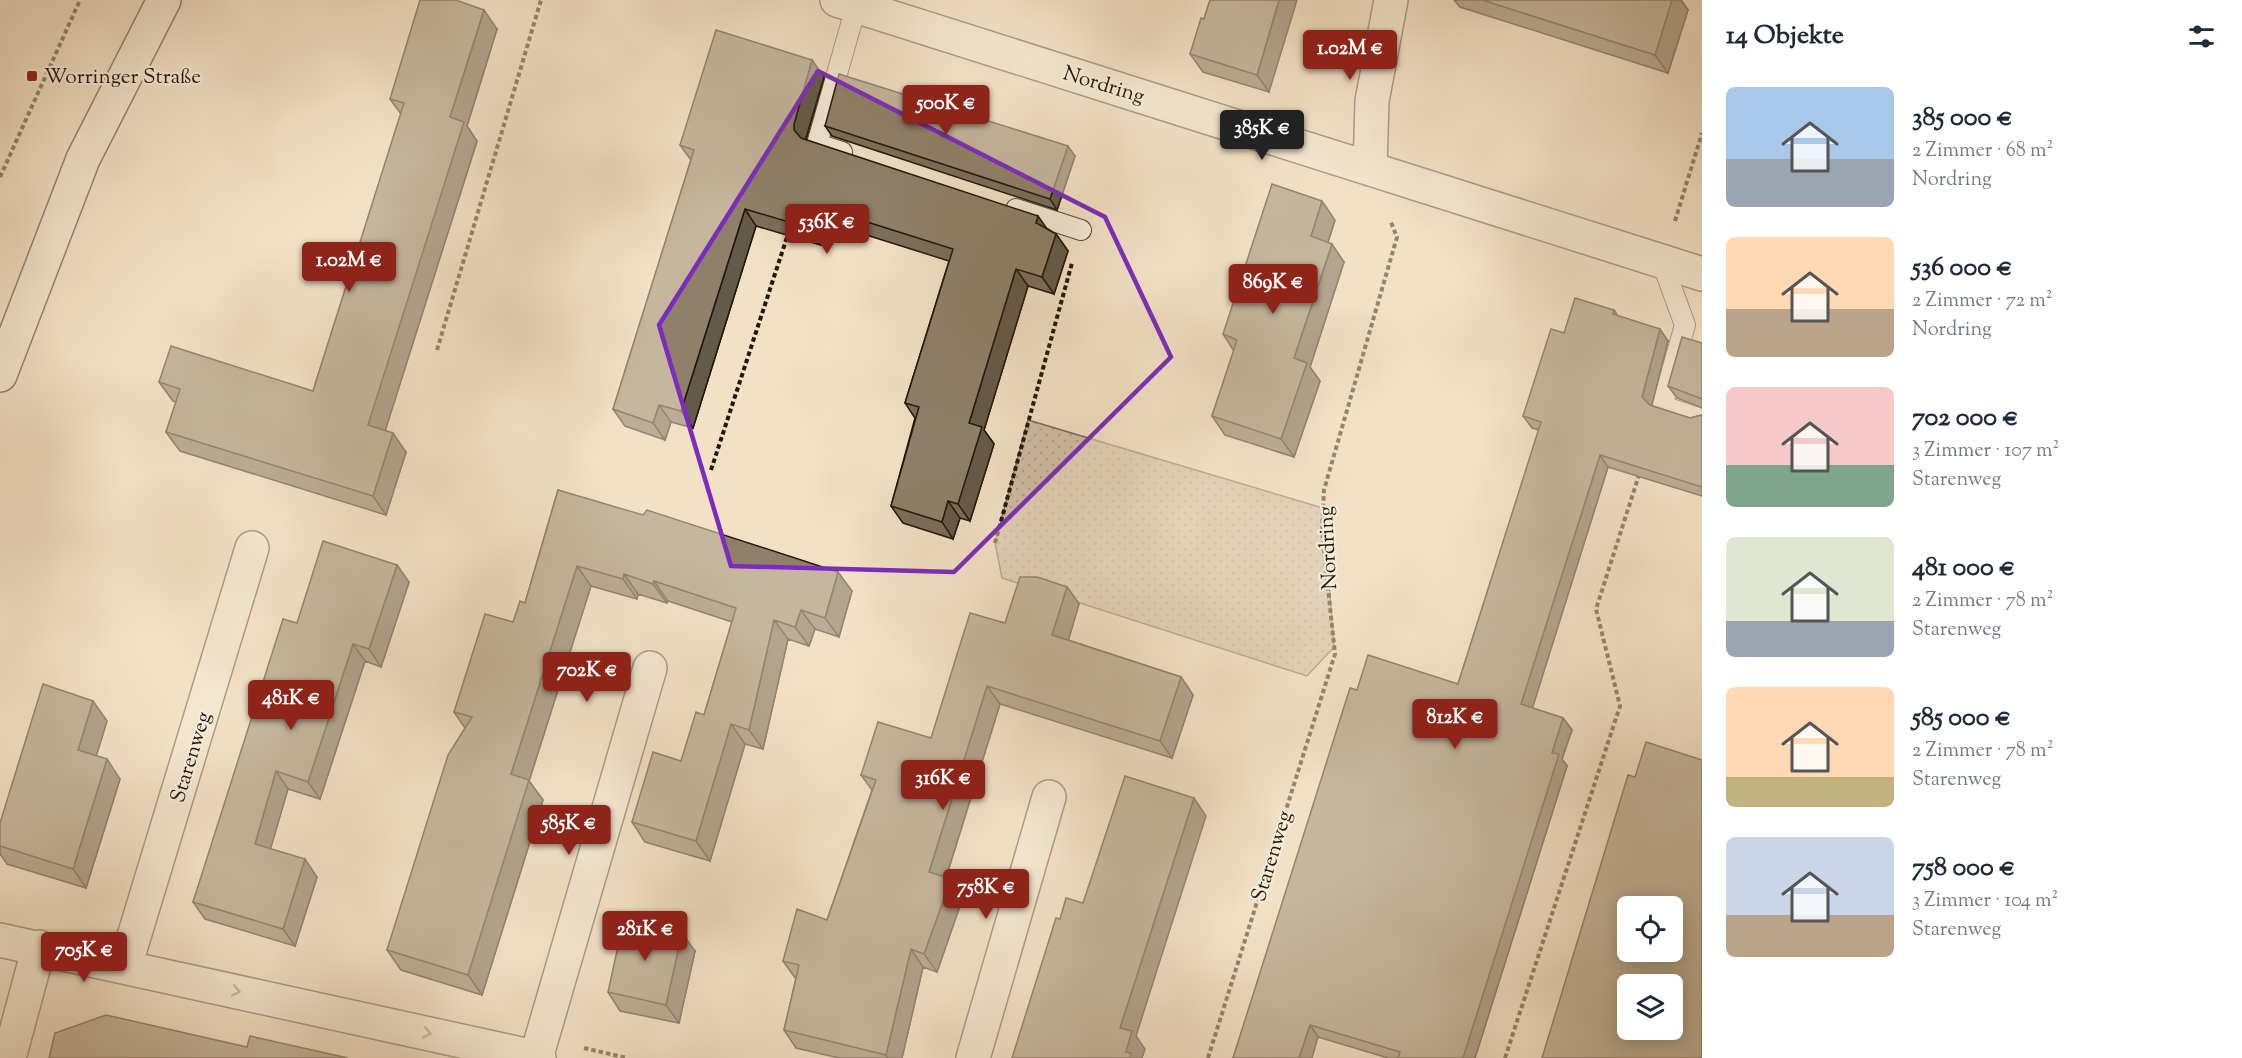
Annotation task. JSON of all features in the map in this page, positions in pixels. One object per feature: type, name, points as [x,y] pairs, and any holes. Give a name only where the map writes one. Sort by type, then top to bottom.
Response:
[{"type":"street","points":[[0,375],[83,159],[164,0]]},
{"type":"street","points":[[1370,169],[1372,101],[1391,0]]},
{"type":"street","name":"Nordring","points":[[850,2],[1702,274]]},
{"type":"street","name":"Starenweg","points":[[125,966],[252,548]]},
{"type":"street","points":[[0,940],[538,1058],[650,668]]},
{"type":"street","points":[[973,1058],[1049,797]]},
{"type":"street","points":[[9,1058],[39,947]]},
{"type":"lane","points":[[850,2],[817,144],[861,158]]},
{"type":"lane","points":[[993,201],[1081,230]]},
{"type":"lane","points":[[1662,262],[1685,325],[1662,405],[1702,419]]},
{"type":"path","points":[[0,177],[80,0]]},
{"type":"path","points":[[437,350],[541,0]]},
{"type":"path","points":[[1662,262],[1702,133]]},
{"type":"path","name":"Nordring","points":[[1335,654],[1322,531],[1324,490],[1397,237],[1370,169]]},
{"type":"path","points":[[711,470],[791,222]]},
{"type":"path","points":[[995,543],[1081,230]]},
{"type":"path","points":[[1505,1058],[1620,706],[1596,609],[1640,473]]},
{"type":"path","name":"Starenweg","points":[[1208,1058],[1335,654]]},
{"type":"highlighted area","points":[[818,71],[1105,217],[1171,357],[954,572],[731,566],[659,325]]},
{"type":"shaded area","points":[[1028,420],[1323,508],[1334,647],[1307,676],[1002,578],[995,543]]},
{"type":"building","points":[[420,0],[456,0],[484,10],[450,117],[464,122],[368,425],[393,433],[373,496],[166,432],[180,389],[159,382],[171,346],[313,391],[404,103],[390,99]]},
{"type":"building","points":[[1210,0],[1279,0],[1257,75],[1190,54],[1201,18],[1204,19]]},
{"type":"building","points":[[1482,0],[1672,0],[1655,55]]},
{"type":"building","points":[[716,30],[812,60],[794,124],[794,130],[801,138],[1038,216],[1036,223],[1056,234],[1042,277],[1016,269],[969,423],[982,427],[958,504],[948,501],[942,522],[891,506],[919,407],[905,403],[953,249],[813,205],[812,229],[745,209],[681,411],[659,405],[653,423],[613,409],[694,150],[680,145]]},
{"type":"building","points":[[839,74],[1068,146],[1050,199],[825,126]]},
{"type":"building","points":[[1272,184],[1322,201],[1311,236],[1332,244],[1294,358],[1307,363],[1281,439],[1212,416],[1237,340],[1223,334]]},
{"type":"building","points":[[1575,298],[1614,310],[1613,314],[1660,329],[1642,397],[1650,405],[1690,418],[1702,415],[1702,487],[1600,455],[1521,704],[1563,718],[1552,753],[1559,754],[1463,1058],[1398,1058],[1400,1052],[1310,1025],[1299,1058],[1233,1058],[1350,688],[1357,690],[1368,655],[1458,684],[1541,422],[1523,416],[1551,329],[1564,333]]},
{"type":"building","points":[[1682,337],[1702,343],[1702,399],[1668,386]]},
{"type":"building","points":[[558,490],[643,515],[647,510],[838,572],[825,618],[801,610],[795,627],[774,620],[749,730],[731,724],[696,841],[632,822],[653,752],[681,761],[696,712],[704,715],[736,608],[654,581],[653,584],[624,574],[623,579],[577,566],[511,774],[529,780],[468,975],[387,950],[448,755],[472,717],[454,712],[485,614],[513,622],[520,601],[525,603]]},
{"type":"building","points":[[323,541],[397,565],[369,649],[353,644],[308,782],[276,771],[255,844],[305,859],[283,929],[193,902],[283,619],[297,623]]},
{"type":"building","points":[[1020,577],[1037,577],[1067,587],[1052,635],[1181,677],[1160,741],[987,686],[929,872],[951,879],[924,954],[911,949],[886,1055],[784,1030],[799,965],[783,961],[797,909],[827,920],[876,780],[861,775],[878,722],[931,738],[970,613],[1005,623]]},
{"type":"building","points":[[43,684],[93,701],[78,750],[107,759],[73,869],[0,846],[0,823]]},
{"type":"building","points":[[1646,742],[1702,760],[1702,1058],[1542,1058],[1628,775],[1635,777]]},
{"type":"building","points":[[1125,776],[1194,798],[1120,1028],[1132,1031],[1126,1052],[1131,1053],[1130,1058],[1012,1058],[1056,918],[1060,919],[1066,898],[1083,903]]},
{"type":"building","points":[[624,919],[682,933],[666,1005],[608,992]]},
{"type":"building","points":[[106,1015],[247,1047],[250,1036],[348,1058],[49,1058],[55,1033]]},
{"type":"place","name":"Worringer Straße","points":[[32,76]]}]
